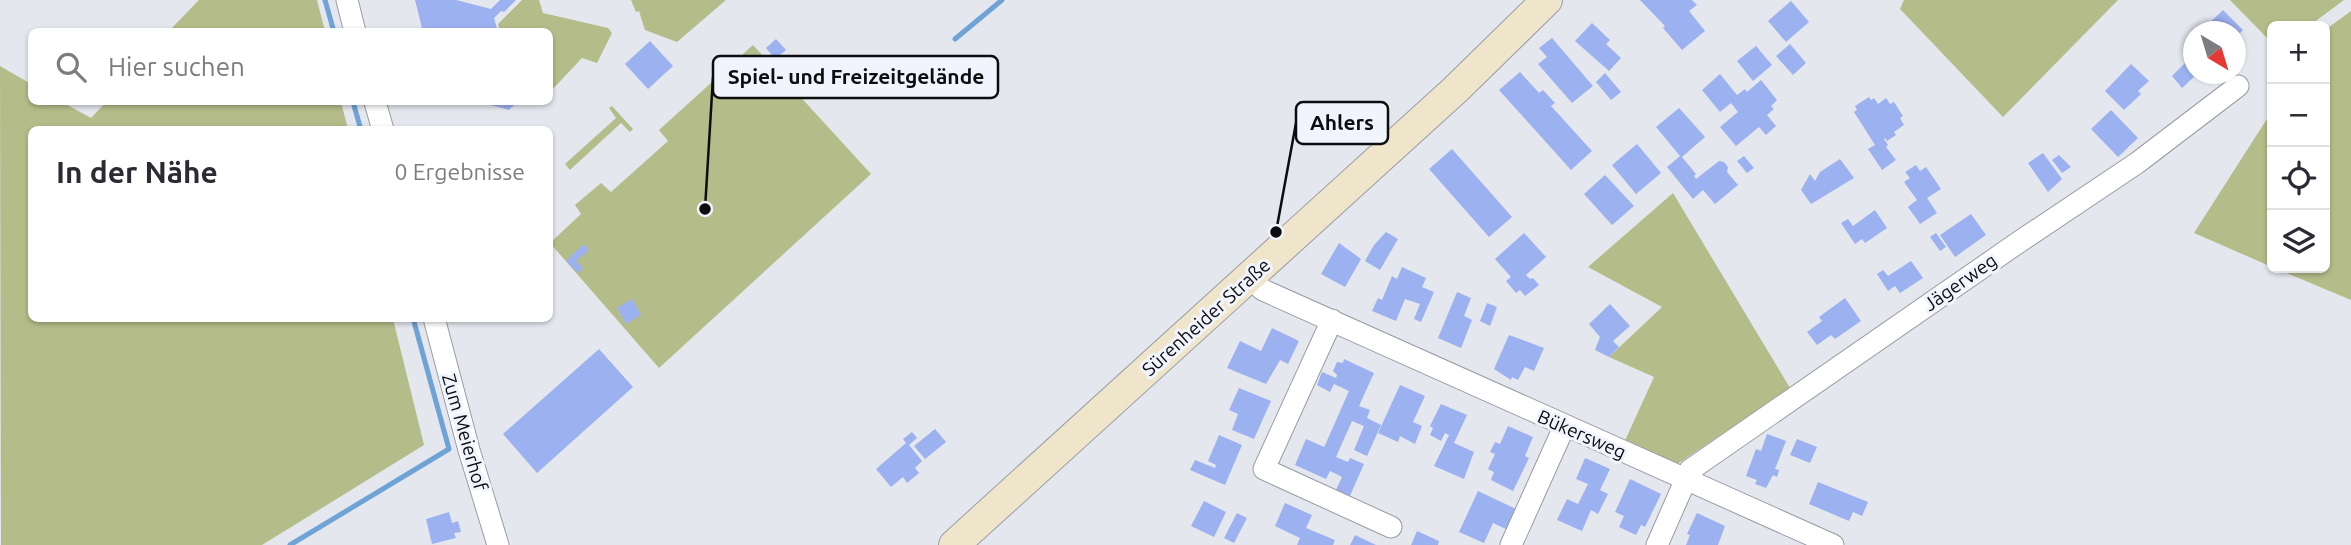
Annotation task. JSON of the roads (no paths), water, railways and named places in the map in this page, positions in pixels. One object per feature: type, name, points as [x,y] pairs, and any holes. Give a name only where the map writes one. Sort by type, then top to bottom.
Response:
[{"type":"main road","name":"Sürenheider Straße","points":[[954,545],[1455,90],[1547,0]]},
{"type":"street","points":[[346,0],[354,28]]},
{"type":"street","name":"Jägerweg","points":[[1686,480],[1690,470],[2137,163],[2238,86]]},
{"type":"street","points":[[376,105],[382,126]]},
{"type":"street","name":"Bükersweg","points":[[1249,277],[1263,290],[1564,427],[1833,545]]},
{"type":"street","points":[[1332,320],[1264,469],[1391,527]]},
{"type":"street","name":"Zum Meierhof","points":[[435,322],[469,450],[498,545]]},
{"type":"street","points":[[1511,545],[1564,427]]},
{"type":"street","points":[[1657,545],[1686,480]]},
{"type":"waterway","points":[[325,0],[333,28]]},
{"type":"waterway","points":[[955,39],[1002,0]]},
{"type":"waterway","points":[[354,105],[360,126]]},
{"type":"waterway","points":[[290,545],[449,449],[414,322]]},
{"type":"place","name":"Spiel- und Freizeitgelände","points":[[705,209]]},
{"type":"place","name":"Ahlers","points":[[1276,232]]}]
